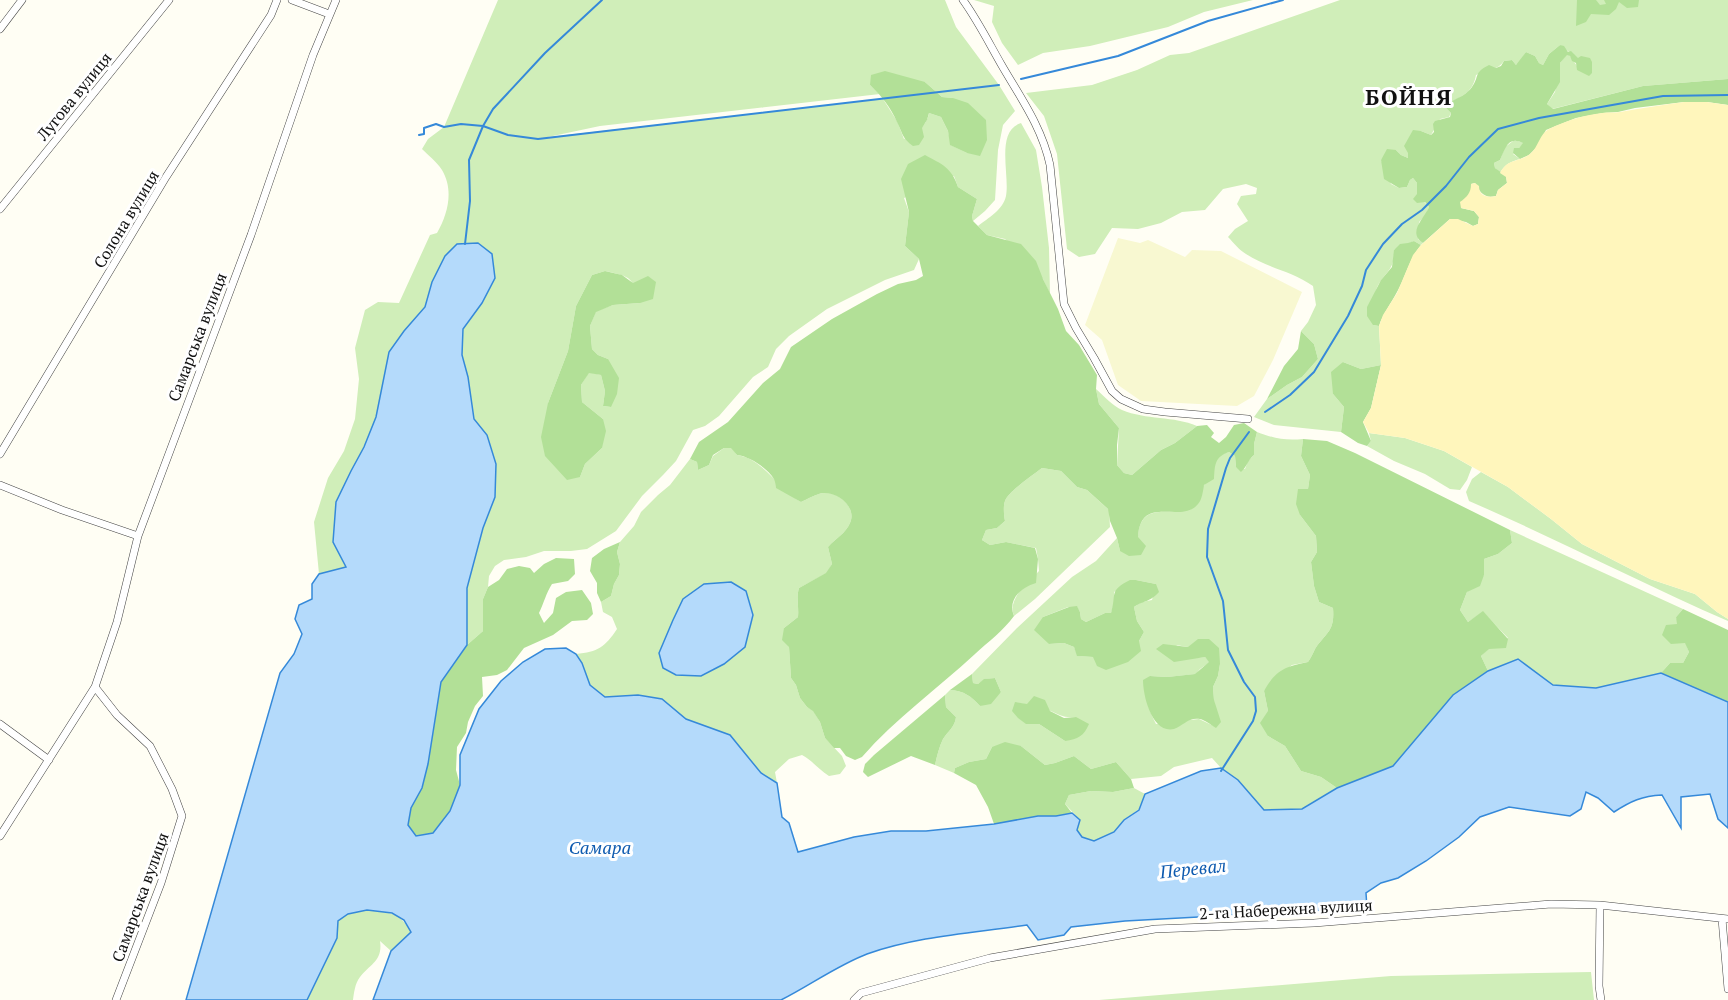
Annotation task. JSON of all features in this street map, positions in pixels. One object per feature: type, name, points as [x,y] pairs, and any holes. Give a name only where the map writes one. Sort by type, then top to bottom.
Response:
[{"type":"street","points":[[0,29],[21,0]]},
{"type":"street","name":"Лугова вулиця","points":[[0,209],[169,0]]},
{"type":"street","name":"Солона вулиця","points":[[0,454],[166,177],[271,15],[277,0]]},
{"type":"street","points":[[292,0],[329,14]]},
{"type":"street","name":"Самарська вулиця","points":[[0,836],[95,687],[117,622],[138,536],[251,235],[313,55],[336,0]]},
{"type":"street","points":[[963,0],[1028,107],[1046,146],[1050,165],[1064,304],[1112,391],[1121,399],[1143,409],[1248,419]]},
{"type":"street","points":[[0,485],[62,510],[138,536]]},
{"type":"street","name":"Самарська вулиця","points":[[95,687],[117,715],[150,746],[172,789],[182,816],[161,883],[116,1000]]},
{"type":"street","points":[[0,724],[49,760]]},
{"type":"street","name":"2-га Набережна вулиця","points":[[854,1000],[861,993],[990,958],[1155,929],[1314,923],[1551,904],[1600,906],[1725,919]]},
{"type":"street","points":[[1600,906],[1599,986],[1601,1000]]},
{"type":"street","points":[[1725,919],[1728,989]]},
{"type":"green space","points":[[498,0],[945,0],[956,27],[999,85],[1015,111],[1003,125],[998,150],[995,200],[985,211],[973,221],[972,216],[977,199],[958,187],[954,176],[904,198],[909,212],[905,246],[919,259],[914,270],[885,280],[827,309],[789,336],[776,349],[768,367],[753,377],[719,416],[705,426],[693,430],[676,461],[642,496],[616,531],[587,549],[544,551],[526,557],[504,560],[495,566],[489,576],[488,587],[483,599],[483,631],[467,645],[466,610],[346,567],[319,574],[314,522],[328,478],[344,451],[355,419],[359,379],[355,348],[365,310],[378,302],[399,303],[430,235],[437,233],[447,210],[449,194],[446,178],[438,164],[422,149],[428,139],[444,127]],"holes":[[[925,82],[942,97],[953,98],[967,153],[951,145],[948,131],[941,117],[929,113],[923,126],[904,139],[897,121],[883,99],[548,137],[600,126],[880,94],[870,85]],[[605,271],[630,280],[640,303],[613,305],[596,311],[590,326],[592,349],[598,355],[608,359],[611,407],[603,406],[605,391],[601,375],[589,372],[581,385],[582,402],[603,419],[602,448],[585,464],[580,477],[548,403],[568,351],[576,306],[592,275]]]},
{"type":"green space","points":[[974,0],[1253,0],[1204,12],[1168,27],[1090,46],[1043,53],[1018,65],[1002,43],[992,22],[994,6]]},
{"type":"green space","points":[[1340,0],[1728,0],[1728,79],[1643,86],[1552,109],[1547,104],[1555,92],[1560,63],[1567,54],[1577,66],[1578,59],[1560,45],[1549,54],[1543,65],[1535,56],[1526,52],[1516,65],[1512,60],[1504,61],[1495,68],[1476,75],[1471,88],[1461,97],[1452,101],[1447,98],[1446,108],[1451,113],[1449,117],[1440,119],[1431,135],[1421,131],[1408,153],[1408,158],[1396,150],[1381,160],[1391,184],[1399,188],[1407,187],[1413,178],[1417,183],[1417,194],[1429,207],[1426,215],[1419,222],[1418,239],[1423,243],[1421,245],[1414,241],[1394,250],[1391,268],[1376,290],[1373,325],[1379,326],[1381,365],[1361,369],[1343,362],[1333,394],[1344,407],[1341,432],[1274,425],[1254,417],[1267,399],[1302,377],[1318,359],[1314,344],[1301,331],[1316,305],[1313,286],[1254,259],[1228,237],[1235,229],[1248,221],[1237,204],[1241,196],[1256,194],[1257,188],[1246,184],[1223,189],[1205,210],[1182,212],[1161,223],[1138,229],[1112,228],[1095,254],[1079,257],[1067,249],[1057,154],[1044,116],[1026,93],[1092,85],[1137,70],[1170,55],[1189,53]]},
{"type":"green space","points":[[1577,0],[1596,0],[1600,5],[1606,4],[1604,0],[1639,0],[1638,7],[1627,8],[1619,2],[1616,9],[1609,15],[1591,14],[1586,22],[1576,26]]},
{"type":"green space","points":[[1560,45],[1578,58],[1581,56],[1590,58],[1592,73],[1589,76],[1577,70],[1576,63],[1567,55],[1560,63],[1560,82],[1547,104],[1553,109],[1643,86],[1728,79],[1728,105],[1684,102],[1576,118],[1546,130],[1537,147],[1529,155],[1520,159],[1513,153],[1514,148],[1519,148],[1523,143],[1510,142],[1500,160],[1494,163],[1495,168],[1506,176],[1507,183],[1498,190],[1496,196],[1492,197],[1483,194],[1475,183],[1471,184],[1471,191],[1461,208],[1474,211],[1479,217],[1478,224],[1473,226],[1450,219],[1423,243],[1416,234],[1418,225],[1429,207],[1425,202],[1417,203],[1413,199],[1417,194],[1417,183],[1413,178],[1407,187],[1399,188],[1384,179],[1381,160],[1387,149],[1396,150],[1408,158],[1404,146],[1413,130],[1431,135],[1434,132],[1435,121],[1450,117],[1451,113],[1444,102],[1446,98],[1452,101],[1466,93],[1484,68],[1489,65],[1496,68],[1504,61],[1512,60],[1516,65],[1526,52],[1535,56],[1543,65],[1549,54]]},
{"type":"green space","points":[[885,71],[925,82],[942,97],[968,103],[986,120],[987,140],[980,156],[950,145],[948,131],[941,117],[929,113],[922,128],[924,137],[919,145],[913,146],[909,143],[903,136],[889,107],[870,85],[871,75]]},
{"type":"green space","points":[[1021,123],[1036,150],[1049,248],[1050,294],[1043,279],[1005,239],[987,235],[978,226],[995,213],[1004,201],[1007,187],[1006,144],[1013,128]]},
{"type":"green space","points":[[1513,141],[1524,143],[1513,154],[1520,159],[1508,164],[1500,173],[1494,163],[1500,160],[1505,147]]},
{"type":"green space","points":[[925,155],[946,167],[953,175],[958,187],[977,199],[972,216],[973,221],[987,235],[1021,244],[1036,261],[1066,331],[1079,345],[1097,375],[1096,389],[1099,404],[1119,428],[1117,465],[1124,473],[1132,475],[1161,450],[1175,443],[1197,426],[1207,425],[1214,433],[1211,437],[1219,443],[1234,425],[1244,423],[1257,432],[1254,455],[1245,468],[1241,472],[1236,467],[1235,456],[1229,452],[1220,456],[1216,462],[1214,479],[1204,485],[1198,504],[1191,510],[1154,513],[1146,516],[1141,524],[1138,537],[1146,546],[1141,555],[1129,556],[1120,551],[1108,509],[1087,490],[1077,487],[1061,471],[1042,468],[1022,483],[1005,501],[1005,521],[997,528],[986,530],[982,540],[990,545],[1006,542],[1035,548],[1038,559],[1036,583],[1026,587],[1014,599],[1012,610],[1014,616],[1000,631],[902,717],[862,757],[855,760],[846,756],[840,748],[834,748],[825,738],[820,722],[800,698],[791,678],[789,647],[782,640],[784,628],[798,617],[799,588],[826,573],[832,564],[828,547],[848,527],[851,511],[845,502],[829,493],[823,493],[801,502],[776,488],[774,479],[762,467],[752,460],[737,455],[731,448],[724,448],[713,455],[709,465],[698,470],[697,462],[690,459],[699,442],[728,422],[763,383],[780,369],[791,347],[832,319],[877,294],[923,276],[919,259],[905,246],[909,212],[901,179],[908,164]]},
{"type":"green space","points":[[1118,238],[1140,243],[1148,240],[1185,257],[1192,250],[1221,251],[1302,292],[1273,360],[1254,396],[1237,406],[1141,401],[1118,385],[1102,340],[1085,325]]},
{"type":"green space","points":[[1414,241],[1421,245],[1413,256],[1379,326],[1373,325],[1367,316],[1367,307],[1381,280],[1392,267],[1394,250],[1400,244]]},
{"type":"green space","points":[[605,271],[622,275],[633,283],[648,276],[656,282],[653,299],[640,303],[613,305],[596,312],[590,326],[592,349],[598,355],[608,359],[619,378],[617,394],[611,407],[603,406],[605,391],[601,375],[589,373],[581,385],[582,402],[603,419],[606,431],[602,448],[585,464],[580,477],[567,480],[545,456],[541,437],[548,403],[568,351],[576,306],[592,275]]},
{"type":"green space","points":[[1301,331],[1314,344],[1318,359],[1302,377],[1267,399],[1284,366],[1298,349]]},
{"type":"green space","points":[[1343,362],[1361,369],[1381,365],[1371,408],[1363,422],[1371,441],[1367,446],[1341,432],[1344,407],[1333,394],[1331,372]]},
{"type":"green space","points":[[1096,389],[1122,410],[1197,426],[1175,443],[1161,450],[1132,475],[1124,473],[1117,465],[1119,428],[1099,404]]},
{"type":"green space","points":[[1257,432],[1290,440],[1303,439],[1301,456],[1310,475],[1300,515],[1316,536],[1317,552],[1311,562],[1319,602],[1333,608],[1331,627],[1308,662],[1292,665],[1264,691],[1268,711],[1268,736],[1285,746],[1301,771],[1321,777],[1337,788],[1302,809],[1264,810],[1238,780],[1221,768],[1212,758],[1174,767],[1161,776],[1131,779],[1116,762],[1091,769],[1074,756],[1045,765],[1021,746],[992,747],[986,759],[969,762],[955,768],[954,773],[935,765],[942,742],[956,717],[946,707],[945,695],[950,690],[963,693],[980,706],[1001,692],[995,678],[985,679],[978,684],[973,683],[972,674],[1017,628],[1072,577],[1096,561],[1117,538],[1120,551],[1138,536],[1144,518],[1153,513],[1173,512],[1193,496],[1211,476],[1215,461],[1222,454],[1229,452],[1235,456],[1236,467],[1245,469],[1248,461],[1254,455]],"holes":[[[1136,580],[1156,584],[1152,600],[1134,607],[1137,621],[1144,632],[1139,641],[1093,657],[1078,656],[1074,647],[1064,643],[1049,644],[1043,617],[1068,607],[1077,607],[1081,619],[1086,622],[1105,613],[1111,613],[1114,592]],[[1176,645],[1188,647],[1220,664],[1213,687],[1216,727],[1199,719],[1156,724],[1147,700],[1150,676],[1196,674],[1210,662],[1205,657],[1194,658]],[[1015,703],[1040,707],[1064,717],[1076,717],[1065,741],[1039,724]]]},
{"type":"green space","points":[[1369,433],[1405,438],[1444,451],[1472,467],[1467,480],[1460,490],[1450,489],[1425,474],[1367,446],[1371,441]]},
{"type":"green space","points":[[1303,439],[1327,441],[1355,453],[1510,530],[1512,543],[1498,554],[1484,559],[1484,575],[1480,586],[1467,592],[1460,610],[1468,622],[1483,611],[1508,639],[1506,648],[1489,649],[1481,656],[1488,671],[1453,695],[1393,766],[1337,788],[1321,777],[1301,771],[1285,746],[1268,736],[1260,723],[1268,711],[1264,691],[1268,684],[1282,671],[1308,662],[1333,622],[1333,608],[1319,602],[1314,586],[1311,562],[1317,552],[1316,536],[1300,515],[1296,504],[1298,489],[1308,489],[1310,475],[1301,456]]},
{"type":"green space","points":[[724,448],[732,448],[737,455],[754,462],[801,502],[818,494],[829,493],[845,501],[851,511],[848,527],[828,547],[832,564],[827,573],[799,588],[798,617],[784,628],[789,647],[791,678],[800,698],[807,707],[813,710],[820,722],[825,738],[842,756],[846,766],[840,774],[829,776],[802,755],[789,759],[775,772],[777,783],[761,773],[730,735],[686,719],[662,699],[638,695],[605,697],[590,685],[576,654],[600,648],[617,629],[612,617],[603,612],[601,602],[611,596],[619,575],[620,564],[617,552],[620,542],[634,526],[641,512],[670,485],[690,459],[697,462],[698,470],[709,465],[713,456]]},
{"type":"green space","points":[[1042,468],[1061,471],[1077,487],[1087,490],[1109,510],[1110,527],[1035,599],[1014,616],[1013,603],[1016,597],[1039,571],[1036,548],[1006,542],[990,545],[982,540],[986,530],[997,528],[1005,521],[1004,506],[1007,497]]},
{"type":"green space","points":[[1481,472],[1508,487],[1582,544],[1650,579],[1695,594],[1728,621],[1469,501],[1466,492],[1472,479]]},
{"type":"green space","points":[[1510,530],[1683,609],[1676,617],[1689,652],[1683,663],[1670,663],[1661,673],[1596,688],[1553,685],[1518,659],[1488,671],[1481,656],[1488,649],[1508,638],[1483,612],[1468,622],[1460,610],[1467,592],[1484,575],[1484,559],[1498,554],[1512,543]]},
{"type":"green space","points":[[620,542],[617,552],[620,564],[619,575],[611,596],[601,602],[597,593],[597,583],[590,571],[592,558],[604,549]]},
{"type":"green space","points":[[556,558],[574,559],[575,574],[568,581],[552,584],[539,613],[544,623],[553,613],[556,598],[566,592],[582,590],[591,603],[593,614],[587,620],[572,621],[553,635],[524,648],[507,670],[497,675],[482,677],[483,696],[475,706],[466,733],[457,747],[456,770],[460,785],[450,811],[433,833],[416,836],[408,825],[411,808],[422,788],[428,764],[441,682],[467,645],[483,631],[483,599],[488,587],[499,580],[507,569],[519,566],[530,568],[534,573],[544,564]]},
{"type":"green space","points":[[1130,580],[1156,584],[1159,592],[1134,607],[1137,621],[1144,632],[1139,641],[1141,651],[1128,662],[1106,670],[1097,666],[1093,657],[1077,656],[1074,647],[1064,643],[1049,644],[1034,630],[1043,617],[1069,607],[1077,606],[1081,619],[1086,622],[1105,613],[1111,613],[1116,590]]},
{"type":"green space","points":[[1683,609],[1728,630],[1728,702],[1661,673],[1670,663],[1683,663],[1689,652],[1685,643],[1671,644],[1662,635],[1666,625],[1677,624],[1676,617]]},
{"type":"green space","points":[[1198,639],[1209,639],[1219,648],[1220,664],[1213,687],[1214,700],[1221,722],[1216,728],[1204,720],[1196,719],[1189,720],[1174,729],[1166,729],[1160,726],[1150,712],[1143,680],[1150,676],[1195,674],[1209,662],[1205,657],[1174,662],[1156,649],[1163,644],[1188,647]]},
{"type":"green space","points":[[972,674],[973,683],[978,684],[984,679],[995,678],[1001,692],[991,704],[980,706],[967,695],[950,690]]},
{"type":"green space","points":[[945,695],[946,707],[956,717],[942,742],[935,765],[911,756],[868,777],[863,772],[865,764],[874,755]]},
{"type":"green space","points":[[1034,696],[1045,700],[1050,711],[1064,718],[1076,717],[1089,724],[1083,734],[1065,741],[1039,724],[1026,724],[1018,718],[1012,711],[1015,702],[1027,704]]},
{"type":"green space","points":[[1005,742],[1021,746],[1045,765],[1074,756],[1091,769],[1116,762],[1131,779],[1134,788],[1069,795],[1065,804],[1072,813],[994,824],[976,785],[954,773],[955,768],[969,762],[986,759],[992,747]]},
{"type":"green space","points":[[1134,788],[1145,794],[1139,809],[1124,820],[1114,832],[1094,841],[1082,838],[1077,830],[1080,820],[1065,804],[1069,795]]},
{"type":"green space","points":[[367,910],[393,914],[407,925],[411,932],[391,951],[380,941],[378,958],[358,979],[353,1000],[307,1000],[337,938],[338,921],[348,914]]},
{"type":"green space","points":[[1591,972],[1594,1000],[1099,1000],[1391,976]]},
{"type":"sand","points":[[1684,102],[1728,105],[1728,619],[1695,594],[1650,579],[1582,544],[1508,487],[1444,451],[1405,438],[1369,433],[1363,422],[1371,408],[1381,365],[1379,326],[1383,315],[1397,293],[1413,255],[1421,245],[1450,219],[1458,219],[1473,226],[1478,224],[1479,217],[1474,211],[1461,208],[1460,202],[1468,194],[1471,184],[1475,183],[1479,186],[1484,196],[1496,196],[1498,190],[1507,183],[1506,177],[1500,173],[1503,168],[1530,154],[1546,131],[1562,123],[1595,114]]},
{"type":"water","name":"Самара","points":[[478,243],[492,254],[495,278],[482,303],[463,329],[462,355],[468,377],[474,419],[487,435],[496,464],[495,497],[483,528],[467,588],[467,645],[441,682],[428,764],[422,788],[411,808],[408,825],[416,836],[433,833],[450,811],[460,785],[460,755],[479,709],[501,681],[523,662],[545,649],[566,648],[576,654],[582,663],[590,685],[605,697],[638,695],[662,699],[686,719],[730,735],[761,773],[777,783],[782,817],[789,823],[798,852],[854,837],[891,831],[926,831],[1072,813],[1080,820],[1077,830],[1082,837],[1094,841],[1114,832],[1124,820],[1139,810],[1145,794],[1201,771],[1221,768],[1238,780],[1264,810],[1302,809],[1337,788],[1393,766],[1453,695],[1488,671],[1518,659],[1553,685],[1596,688],[1661,673],[1728,702],[1728,828],[1718,819],[1710,794],[1681,797],[1681,828],[1662,795],[1637,800],[1614,812],[1598,798],[1586,792],[1581,809],[1570,816],[1509,807],[1480,817],[1459,837],[1426,861],[1398,878],[1381,883],[1366,893],[1367,908],[1125,921],[1071,927],[1064,935],[1038,940],[1027,925],[946,936],[906,943],[867,954],[781,1000],[373,1000],[391,951],[411,932],[404,920],[392,913],[367,910],[348,914],[338,921],[337,938],[307,1000],[186,1000],[280,673],[294,654],[302,634],[295,619],[299,605],[312,599],[312,584],[319,574],[346,567],[333,542],[336,502],[364,447],[376,417],[389,352],[425,307],[432,282],[445,256],[457,244]]},
{"type":"water","points":[[731,582],[746,591],[753,615],[745,647],[724,664],[701,676],[676,675],[663,668],[659,653],[683,599],[704,584]]},
{"type":"waterway","points":[[465,244],[470,201],[469,160],[483,126],[493,109],[545,53],[602,0]]},
{"type":"waterway","points":[[1021,79],[1118,56],[1208,21],[1283,0]]},
{"type":"waterway","points":[[419,135],[424,134],[424,128],[436,124],[444,127],[461,124],[483,126],[508,135],[538,139],[999,85]]},
{"type":"waterway","points":[[1265,412],[1290,395],[1314,372],[1348,316],[1362,286],[1366,270],[1383,244],[1402,224],[1422,210],[1446,186],[1469,157],[1498,129],[1539,118],[1663,96],[1728,95]]},
{"type":"waterway","points":[[1221,771],[1253,721],[1256,711],[1255,697],[1244,682],[1228,650],[1223,601],[1207,557],[1208,529],[1230,458],[1249,432]]},
{"type":"district","name":"БОЙНЯ","points":[[1409,97]]},
{"type":"water label","name":"Перевал","points":[[1193,869]]}]
